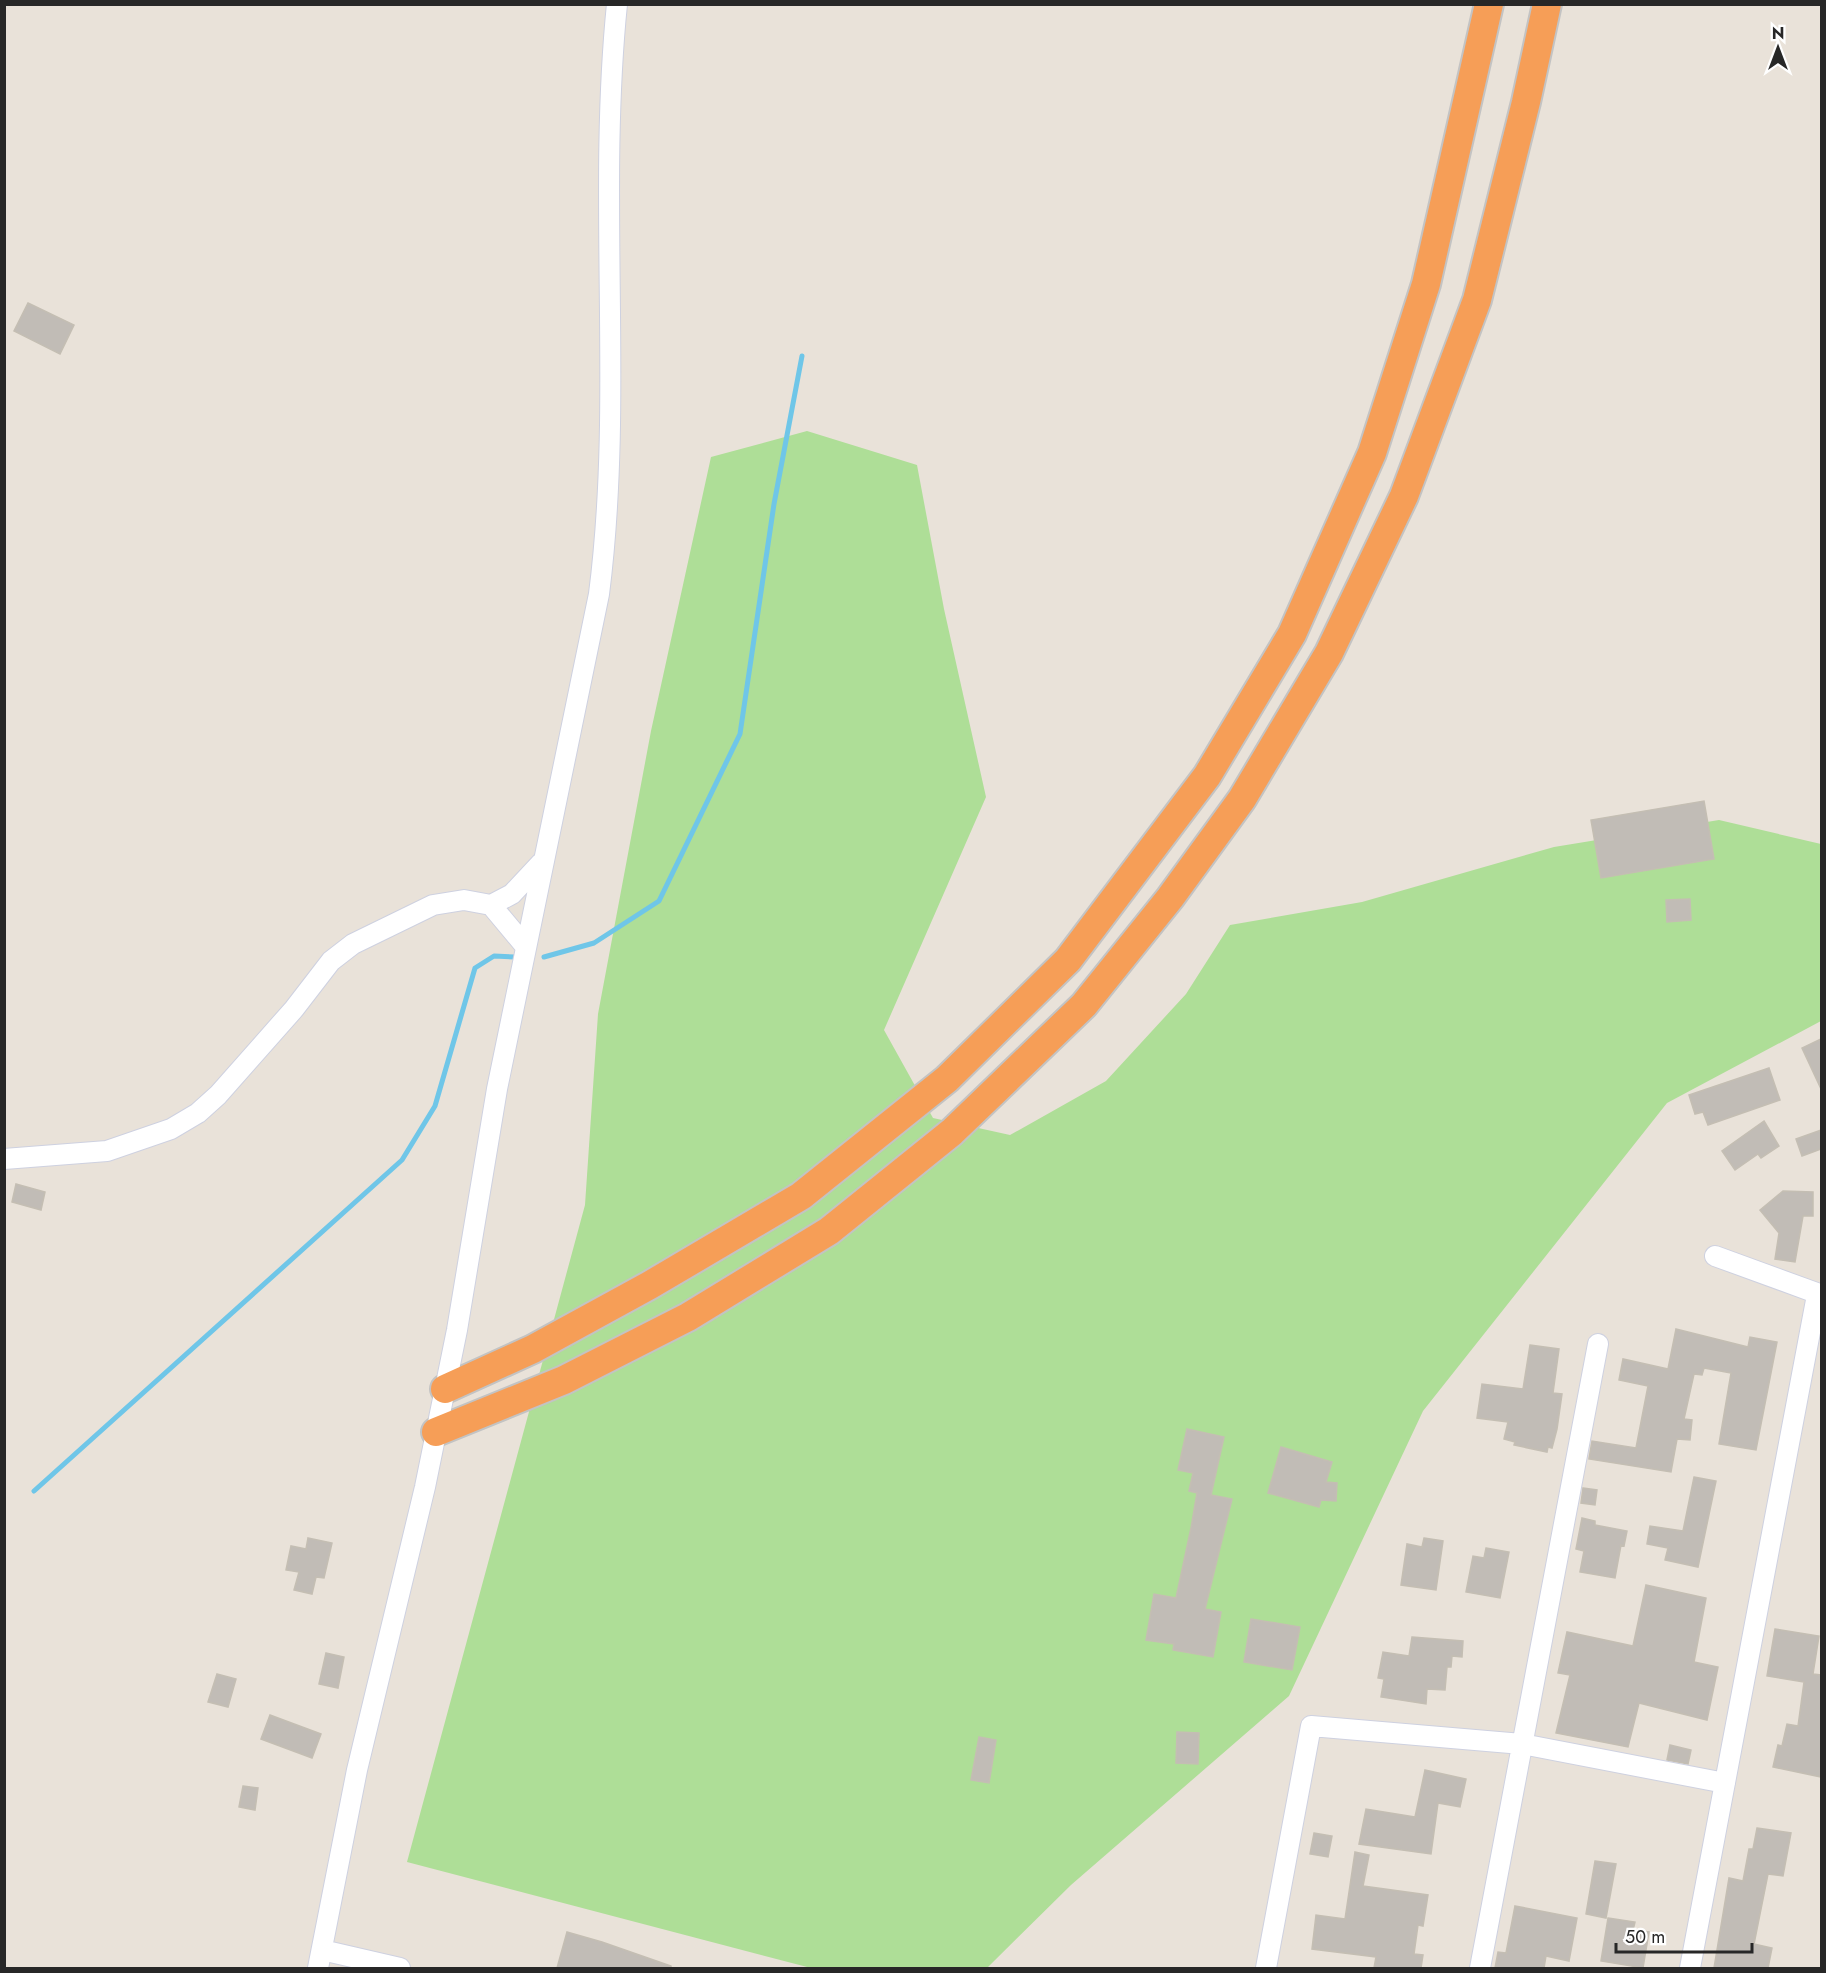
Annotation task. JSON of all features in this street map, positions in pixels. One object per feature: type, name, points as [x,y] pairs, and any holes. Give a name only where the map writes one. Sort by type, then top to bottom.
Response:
[{"type":"highway","points":[[445,1389],[543,1344],[801,1196],[947,1078],[1068,960],[1207,776],[1292,634],[1372,453],[1426,284],[1489,4]]},
{"type":"highway","points":[[436,1432],[564,1380],[668,1327],[829,1231],[952,1132],[1084,1005],[1170,898],[1242,799],[1329,653],[1404,496],[1477,300],[1547,4]]},
{"type":"street","points":[[400,1968],[320,1959],[357,1770],[445,1389],[497,1089],[599,594],[607,530],[610,448],[608,170],[617,4]]},
{"type":"street","points":[[4,1159],[108,1151],[171,1130],[198,1113],[218,1095],[294,1009],[331,961],[353,944],[433,905],[464,900],[491,905],[512,894],[542,862]]},
{"type":"street","points":[[491,905],[525,946]]},
{"type":"street","points":[[1690,1968],[1819,1295],[1715,1256]]},
{"type":"street","points":[[1480,1968],[1598,1344]]},
{"type":"street","points":[[1266,1968],[1311,1726],[1522,1744],[1725,1783]]},
{"type":"green space","points":[[807,431],[917,465],[944,609],[986,797],[884,1030],[933,1118],[1010,1135],[1106,1081],[1186,994],[1230,925],[1362,902],[1554,847],[1719,820],[1821,844],[1821,1021],[1667,1103],[1423,1411],[1289,1696],[1071,1885],[987,1968],[811,1968],[407,1862],[585,1205],[598,1014],[651,731],[711,457]]},
{"type":"building","points":[[28,303],[74,325],[60,354],[14,331]]},
{"type":"building","points":[[1704,801],[1714,859],[1601,878],[1591,820]]},
{"type":"building","points":[[1690,899],[1691,920],[1667,922],[1666,900]]},
{"type":"building","points":[[1821,1039],[1821,1089],[1802,1048]]},
{"type":"building","points":[[1769,1068],[1780,1100],[1708,1125],[1703,1112],[1695,1114],[1689,1095]]},
{"type":"building","points":[[1764,1121],[1779,1146],[1761,1158],[1758,1154],[1735,1170],[1722,1151]]},
{"type":"building","points":[[1821,1130],[1821,1149],[1802,1156],[1796,1139]]},
{"type":"building","points":[[16,1184],[45,1192],[41,1210],[12,1202]]},
{"type":"building","points":[[1783,1191],[1813,1192],[1813,1216],[1803,1216],[1795,1262],[1775,1259],[1779,1233],[1760,1210]]},
{"type":"building","points":[[1676,1329],[1748,1347],[1750,1337],[1777,1342],[1756,1450],[1719,1444],[1731,1373],[1704,1368],[1702,1375],[1694,1374],[1684,1419],[1692,1420],[1690,1440],[1677,1439],[1671,1472],[1589,1459],[1592,1441],[1636,1448],[1648,1386],[1619,1380],[1623,1359],[1668,1369]]},
{"type":"building","points":[[1530,1345],[1559,1349],[1553,1393],[1562,1394],[1557,1429],[1552,1448],[1548,1447],[1547,1452],[1514,1445],[1515,1442],[1504,1439],[1508,1422],[1477,1418],[1482,1384],[1523,1389]]},
{"type":"building","points":[[1187,1429],[1224,1437],[1211,1495],[1232,1499],[1205,1609],[1221,1612],[1213,1657],[1173,1650],[1174,1644],[1146,1640],[1154,1594],[1176,1598],[1191,1528],[1197,1493],[1189,1491],[1193,1473],[1178,1470]]},
{"type":"building","points":[[1281,1447],[1332,1462],[1326,1482],[1337,1483],[1336,1501],[1321,1500],[1319,1507],[1268,1493]]},
{"type":"building","points":[[1694,1477],[1716,1481],[1698,1567],[1665,1560],[1668,1548],[1647,1544],[1650,1526],[1683,1531]]},
{"type":"building","points":[[1583,1488],[1597,1490],[1595,1505],[1581,1503]]},
{"type":"building","points":[[1582,1518],[1595,1521],[1595,1525],[1627,1531],[1624,1546],[1621,1545],[1615,1578],[1580,1572],[1584,1551],[1576,1549]]},
{"type":"building","points":[[308,1538],[332,1543],[324,1578],[316,1577],[312,1594],[294,1590],[299,1572],[286,1570],[291,1546],[306,1549]]},
{"type":"building","points":[[1424,1538],[1443,1541],[1436,1590],[1401,1585],[1407,1544],[1422,1547]]},
{"type":"building","points":[[1486,1548],[1509,1552],[1500,1598],[1466,1592],[1473,1556],[1484,1558]]},
{"type":"building","points":[[1646,1585],[1706,1598],[1694,1662],[1718,1667],[1707,1720],[1639,1703],[1628,1747],[1556,1733],[1570,1675],[1558,1673],[1567,1632],[1633,1646]]},
{"type":"building","points":[[1251,1619],[1300,1627],[1292,1670],[1244,1662]]},
{"type":"building","points":[[1775,1629],[1819,1636],[1813,1674],[1821,1675],[1821,1777],[1773,1767],[1778,1745],[1782,1746],[1787,1724],[1798,1726],[1804,1682],[1767,1676]]},
{"type":"building","points":[[1412,1637],[1463,1641],[1462,1657],[1452,1656],[1451,1667],[1447,1667],[1445,1690],[1427,1689],[1426,1704],[1381,1697],[1384,1679],[1378,1678],[1383,1652],[1409,1656]]},
{"type":"building","points":[[326,1653],[344,1657],[338,1688],[319,1684]]},
{"type":"building","points":[[217,1674],[236,1679],[228,1707],[208,1702]]},
{"type":"building","points":[[270,1715],[321,1734],[312,1758],[261,1739]]},
{"type":"building","points":[[1177,1732],[1199,1733],[1198,1764],[1176,1763]]},
{"type":"building","points":[[979,1737],[996,1740],[989,1783],[971,1780]]},
{"type":"building","points":[[1670,1745],[1691,1750],[1688,1764],[1667,1760]]},
{"type":"building","points":[[1425,1770],[1466,1779],[1460,1807],[1438,1803],[1431,1854],[1359,1844],[1366,1809],[1415,1817]]},
{"type":"building","points":[[243,1786],[258,1788],[255,1810],[239,1807]]},
{"type":"building","points":[[1757,1828],[1791,1833],[1783,1876],[1768,1874],[1754,1944],[1772,1948],[1768,1968],[1714,1968],[1729,1878],[1743,1881],[1749,1849],[1753,1849]]},
{"type":"building","points":[[1314,1833],[1332,1836],[1328,1857],[1310,1854]]},
{"type":"building","points":[[1355,1852],[1369,1855],[1363,1886],[1428,1895],[1423,1926],[1418,1925],[1414,1954],[1423,1955],[1421,1968],[1374,1968],[1376,1957],[1312,1949],[1316,1915],[1345,1919]]},
{"type":"building","points":[[1595,1861],[1616,1864],[1606,1918],[1586,1914]]},
{"type":"building","points":[[1515,1906],[1577,1918],[1569,1961],[1546,1956],[1544,1968],[1495,1968],[1498,1952],[1506,1953]]},
{"type":"building","points":[[1608,1918],[1635,1922],[1633,1930],[1649,1932],[1643,1968],[1601,1961]]},
{"type":"building","points":[[567,1932],[602,1942],[671,1966],[671,1968],[557,1968]]},
{"type":"waterway","points":[[544,957],[594,943],[659,901],[740,734],[774,504],[802,356]]},
{"type":"waterway","points":[[34,1491],[402,1160],[435,1106],[475,968],[494,956],[515,957]]}]
